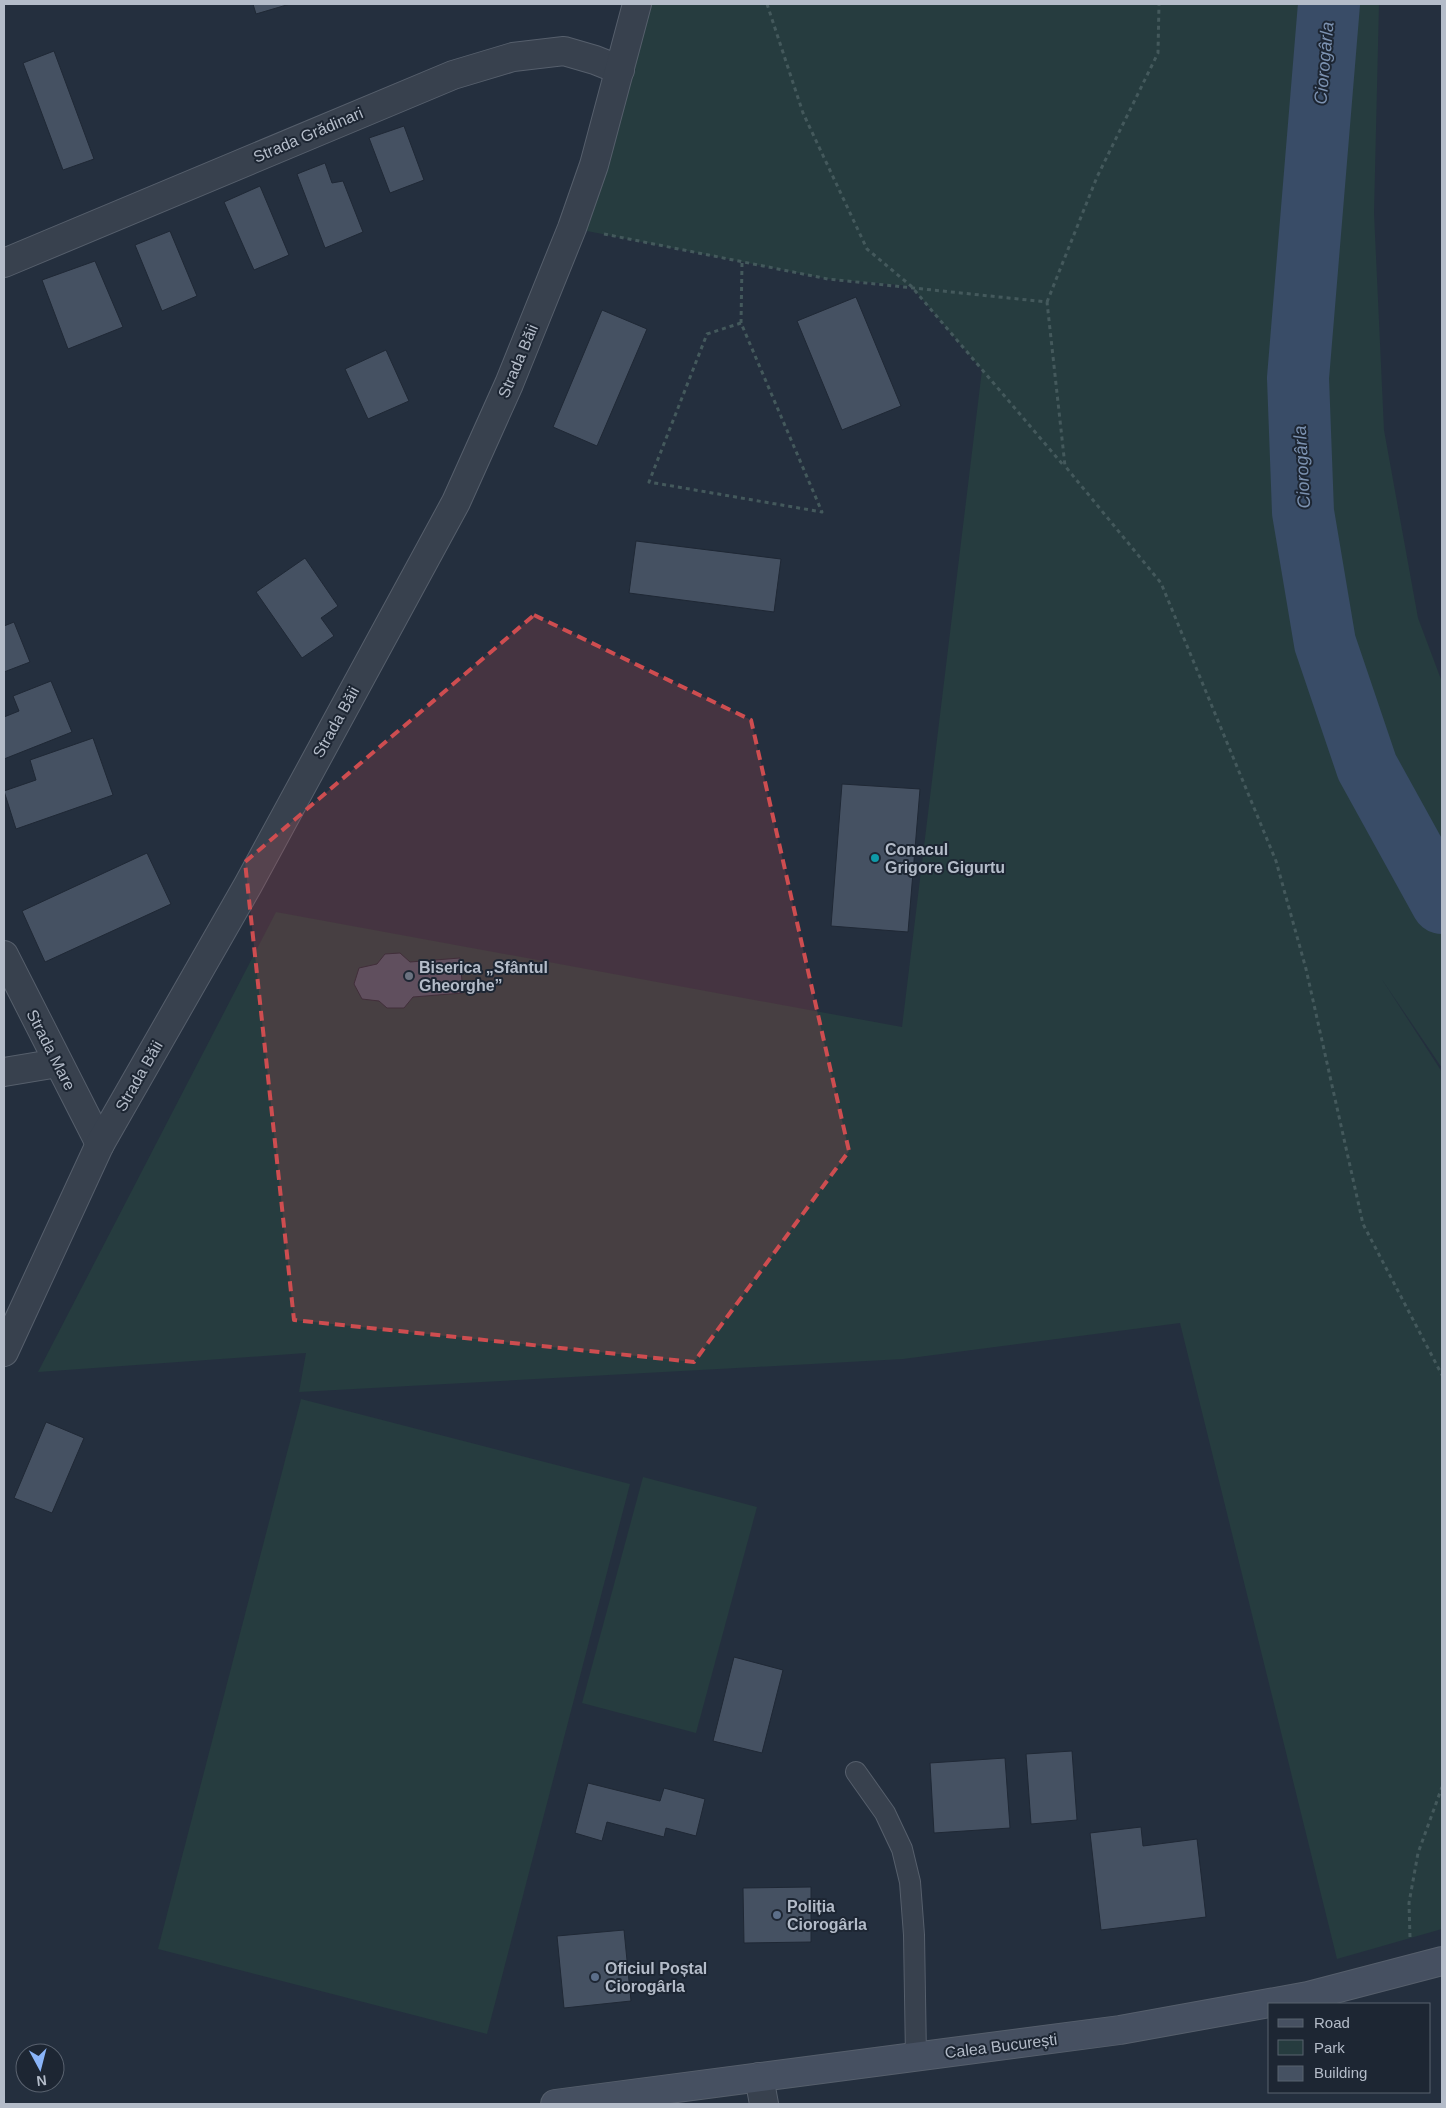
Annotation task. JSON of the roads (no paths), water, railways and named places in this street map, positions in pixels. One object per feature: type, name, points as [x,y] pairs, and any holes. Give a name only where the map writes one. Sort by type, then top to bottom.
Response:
[{"type":"main road","name":"Calea București","points":[[1269,2003],[1308,1996],[1442,1961]]},
{"type":"main road","name":"Calea București","points":[[555,2104],[1130,2028],[1268,2003]]},
{"type":"street","name":"Strada Băii","points":[[4,1352],[100,1144],[248,885],[456,502],[509,384],[572,228],[594,165],[637,4]]},
{"type":"street","name":"Strada Grădinari","points":[[4,263],[453,75],[513,57],[564,51],[620,70]]},
{"type":"street","name":"Strada Mare","points":[[4,955],[100,1144]]},
{"type":"street","points":[[4,1072],[58,1063]]},
{"type":"street","points":[[759,2076],[764,2104]]},
{"type":"lane","points":[[856,1772],[885,1813],[902,1849],[910,1882],[914,1935],[916,2057]]},
{"type":"waterway","name":"Ciorogârla","points":[[1329,4],[1298,378],[1303,512],[1325,643],[1367,767],[1442,903]]},
{"type":"place","name":"Conacul Grigore Gigurtu","points":[[875,858]]},
{"type":"place","name":"Biserica „Sfântul Gheorghe”","points":[[409,976]]},
{"type":"place","name":"Poliția Ciorogârla","points":[[777,1915]]},
{"type":"place","name":"Oficiul Poștal Ciorogârla","points":[[595,1977]]}]
